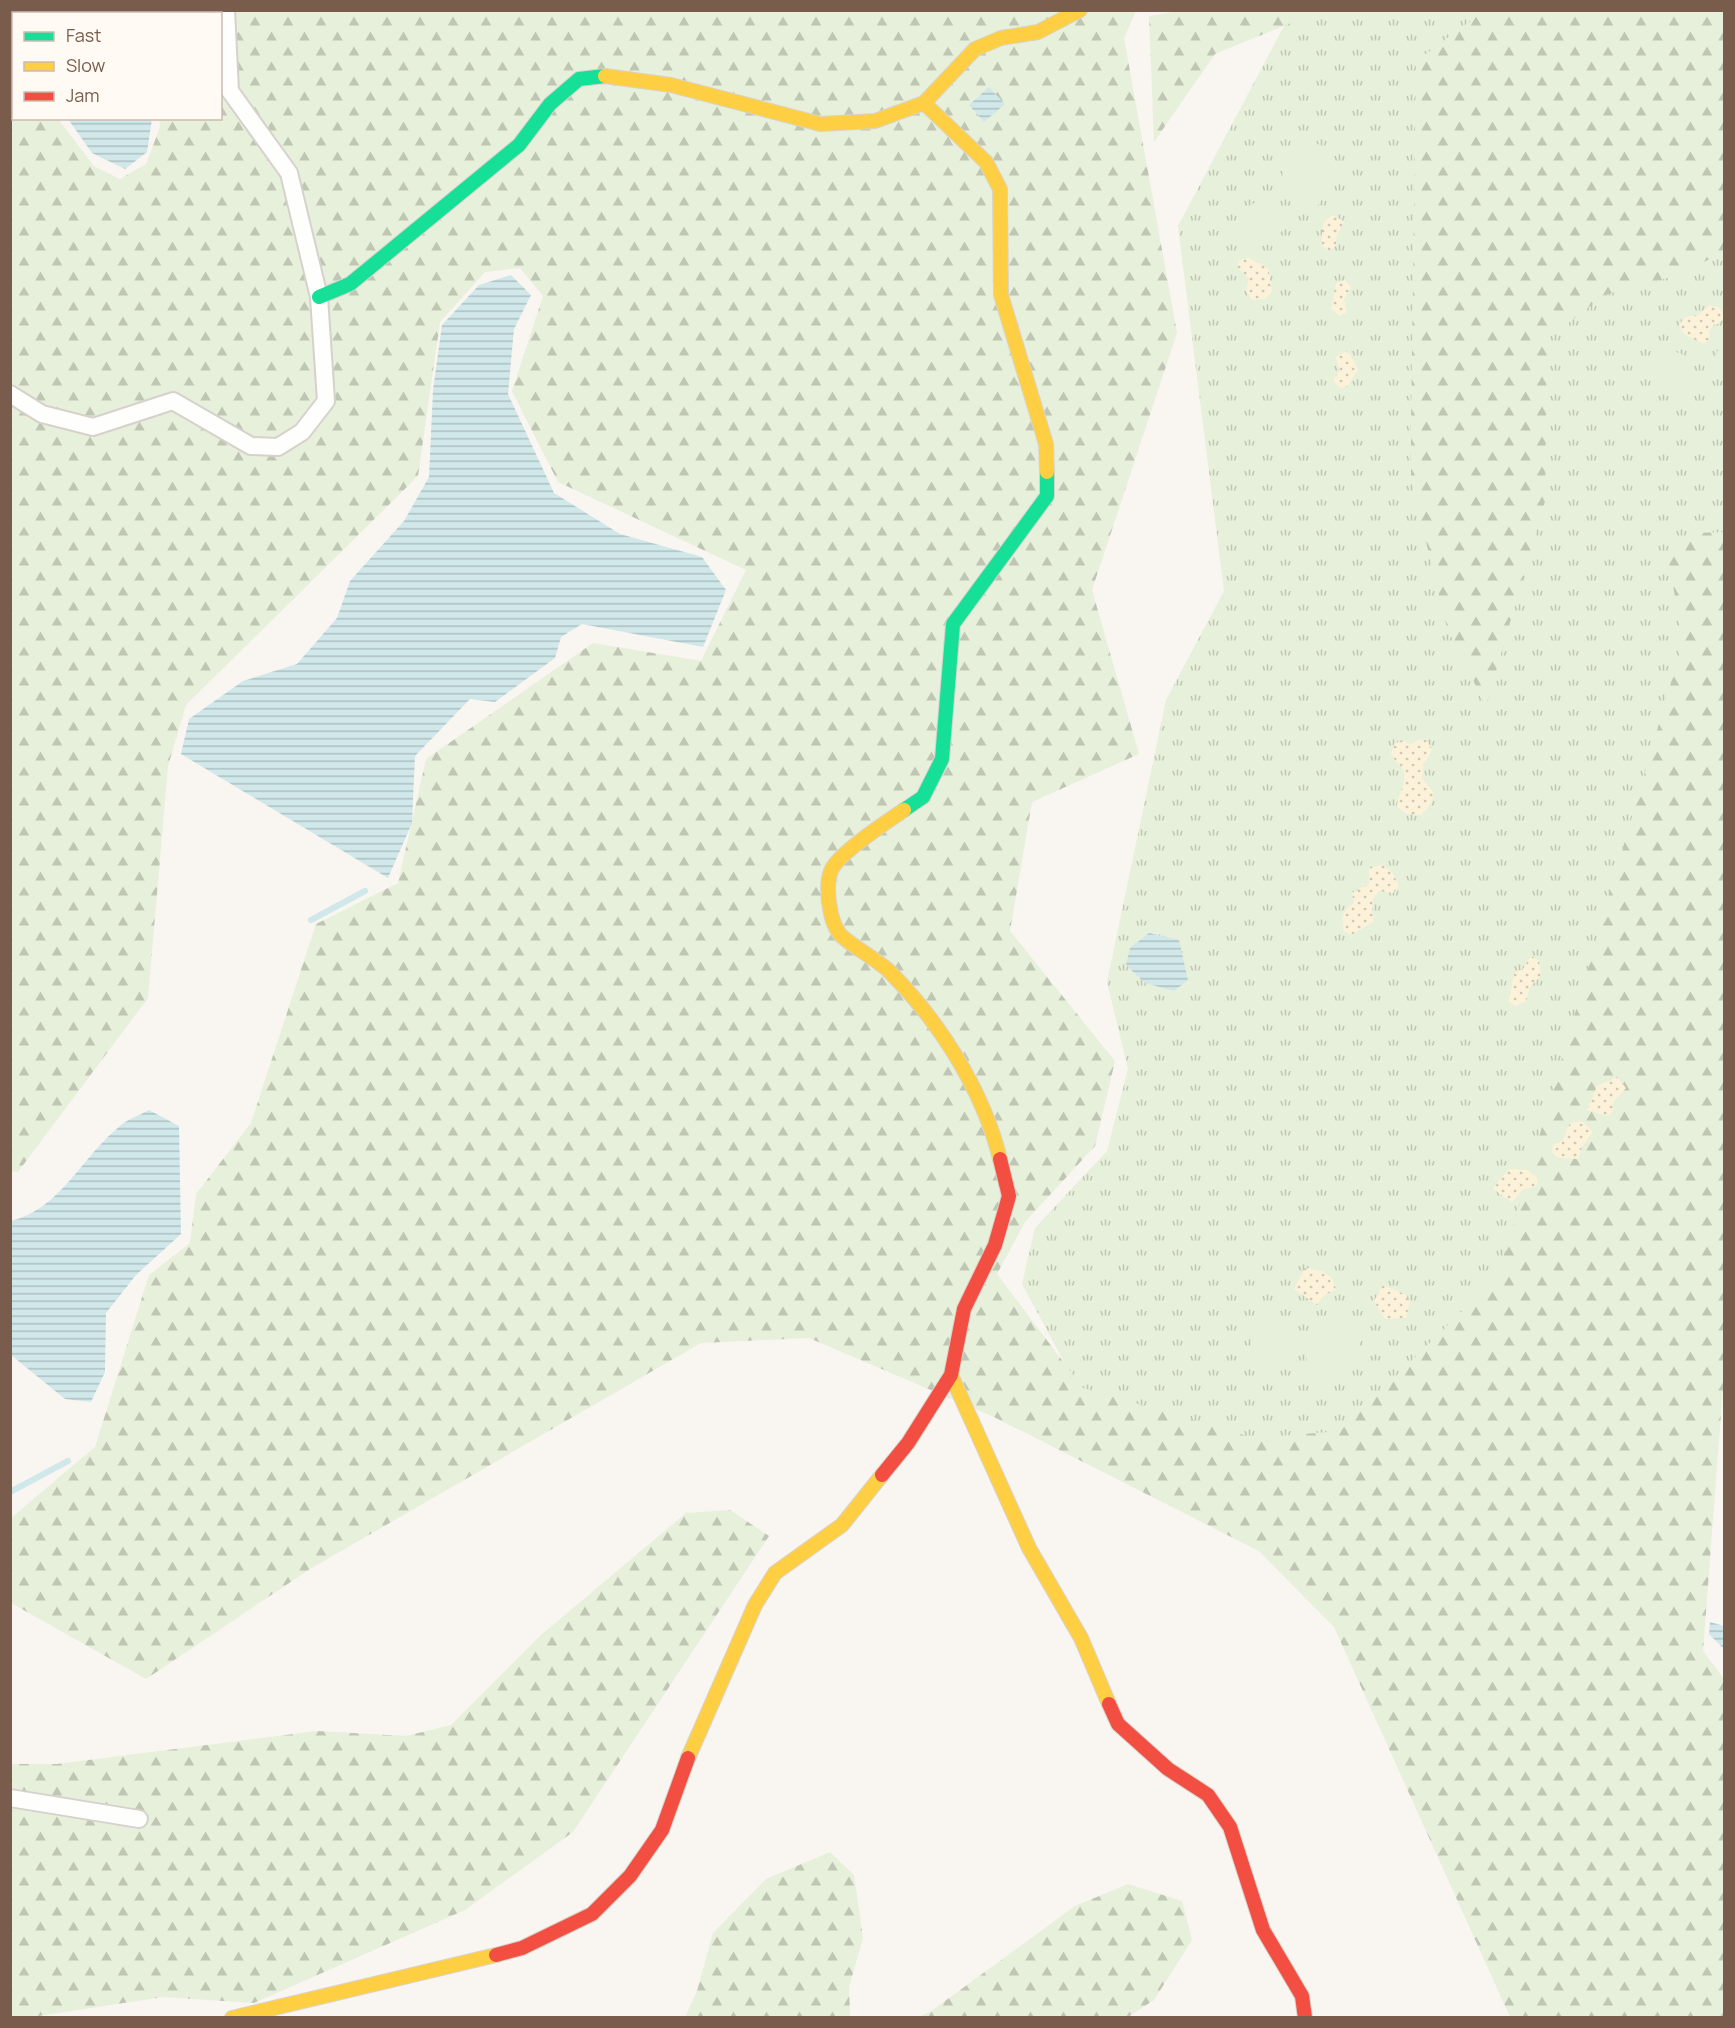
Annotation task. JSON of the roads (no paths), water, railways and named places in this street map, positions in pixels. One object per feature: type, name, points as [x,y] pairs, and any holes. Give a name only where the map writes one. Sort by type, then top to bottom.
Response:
[{"type":"street","points":[[10,394],[42,414],[93,427],[173,401],[251,446],[278,447],[302,432],[326,400],[319,297],[289,173],[230,91],[226,10]]},
{"type":"street","points":[[319,297],[350,284],[519,145],[550,104],[579,78],[612,75],[671,85],[820,124],[875,121],[924,103],[975,49],[1000,38],[1038,32],[1080,10]]},
{"type":"street","points":[[232,2018],[257,2010],[348,1992],[461,1965],[522,1948],[592,1914],[630,1876],[663,1830],[700,1730],[755,1605],[775,1572],[842,1525],[908,1443],[951,1375],[964,1309],[995,1245],[1009,1196],[993,1131],[951,1048],[902,984],[879,961],[839,933],[826,896],[831,869],[867,835],[922,797],[942,759],[953,624],[1047,496],[1046,444],[1001,295],[1000,189],[986,162],[924,103]]},
{"type":"street","points":[[951,1375],[1029,1548],[1081,1638],[1118,1724],[1168,1768],[1208,1795],[1230,1827],[1263,1930],[1302,1996],[1305,2018]]},
{"type":"street","points":[[10,1798],[139,1819]]},
{"type":"water","points":[[51,10],[157,11],[157,12],[52,12]]},
{"type":"water","points":[[989,87],[1005,104],[984,122],[969,105]]},
{"type":"water","points":[[69,120],[152,120],[147,152],[125,169],[92,153]]},
{"type":"water","points":[[511,275],[531,295],[514,329],[508,394],[554,493],[620,534],[702,557],[726,590],[703,647],[582,624],[561,637],[555,658],[495,702],[470,699],[415,756],[412,823],[388,878],[181,754],[189,719],[243,681],[297,664],[337,618],[350,581],[404,521],[429,477],[433,390],[442,325],[479,285]]},
{"type":"water","points":[[1149,933],[1179,940],[1188,980],[1174,991],[1145,983],[1126,965],[1130,948]]},
{"type":"water","points":[[149,1110],[179,1126],[181,1234],[136,1275],[106,1313],[105,1372],[91,1402],[65,1399],[11,1355],[11,1221],[28,1215],[44,1205],[70,1180],[106,1138],[130,1119]]},
{"type":"water","points":[[1710,1622],[1724,1626],[1724,1649],[1709,1634]]},
{"type":"waterway","points":[[311,920],[365,891]]},
{"type":"waterway","points":[[10,1492],[68,1461]]}]
